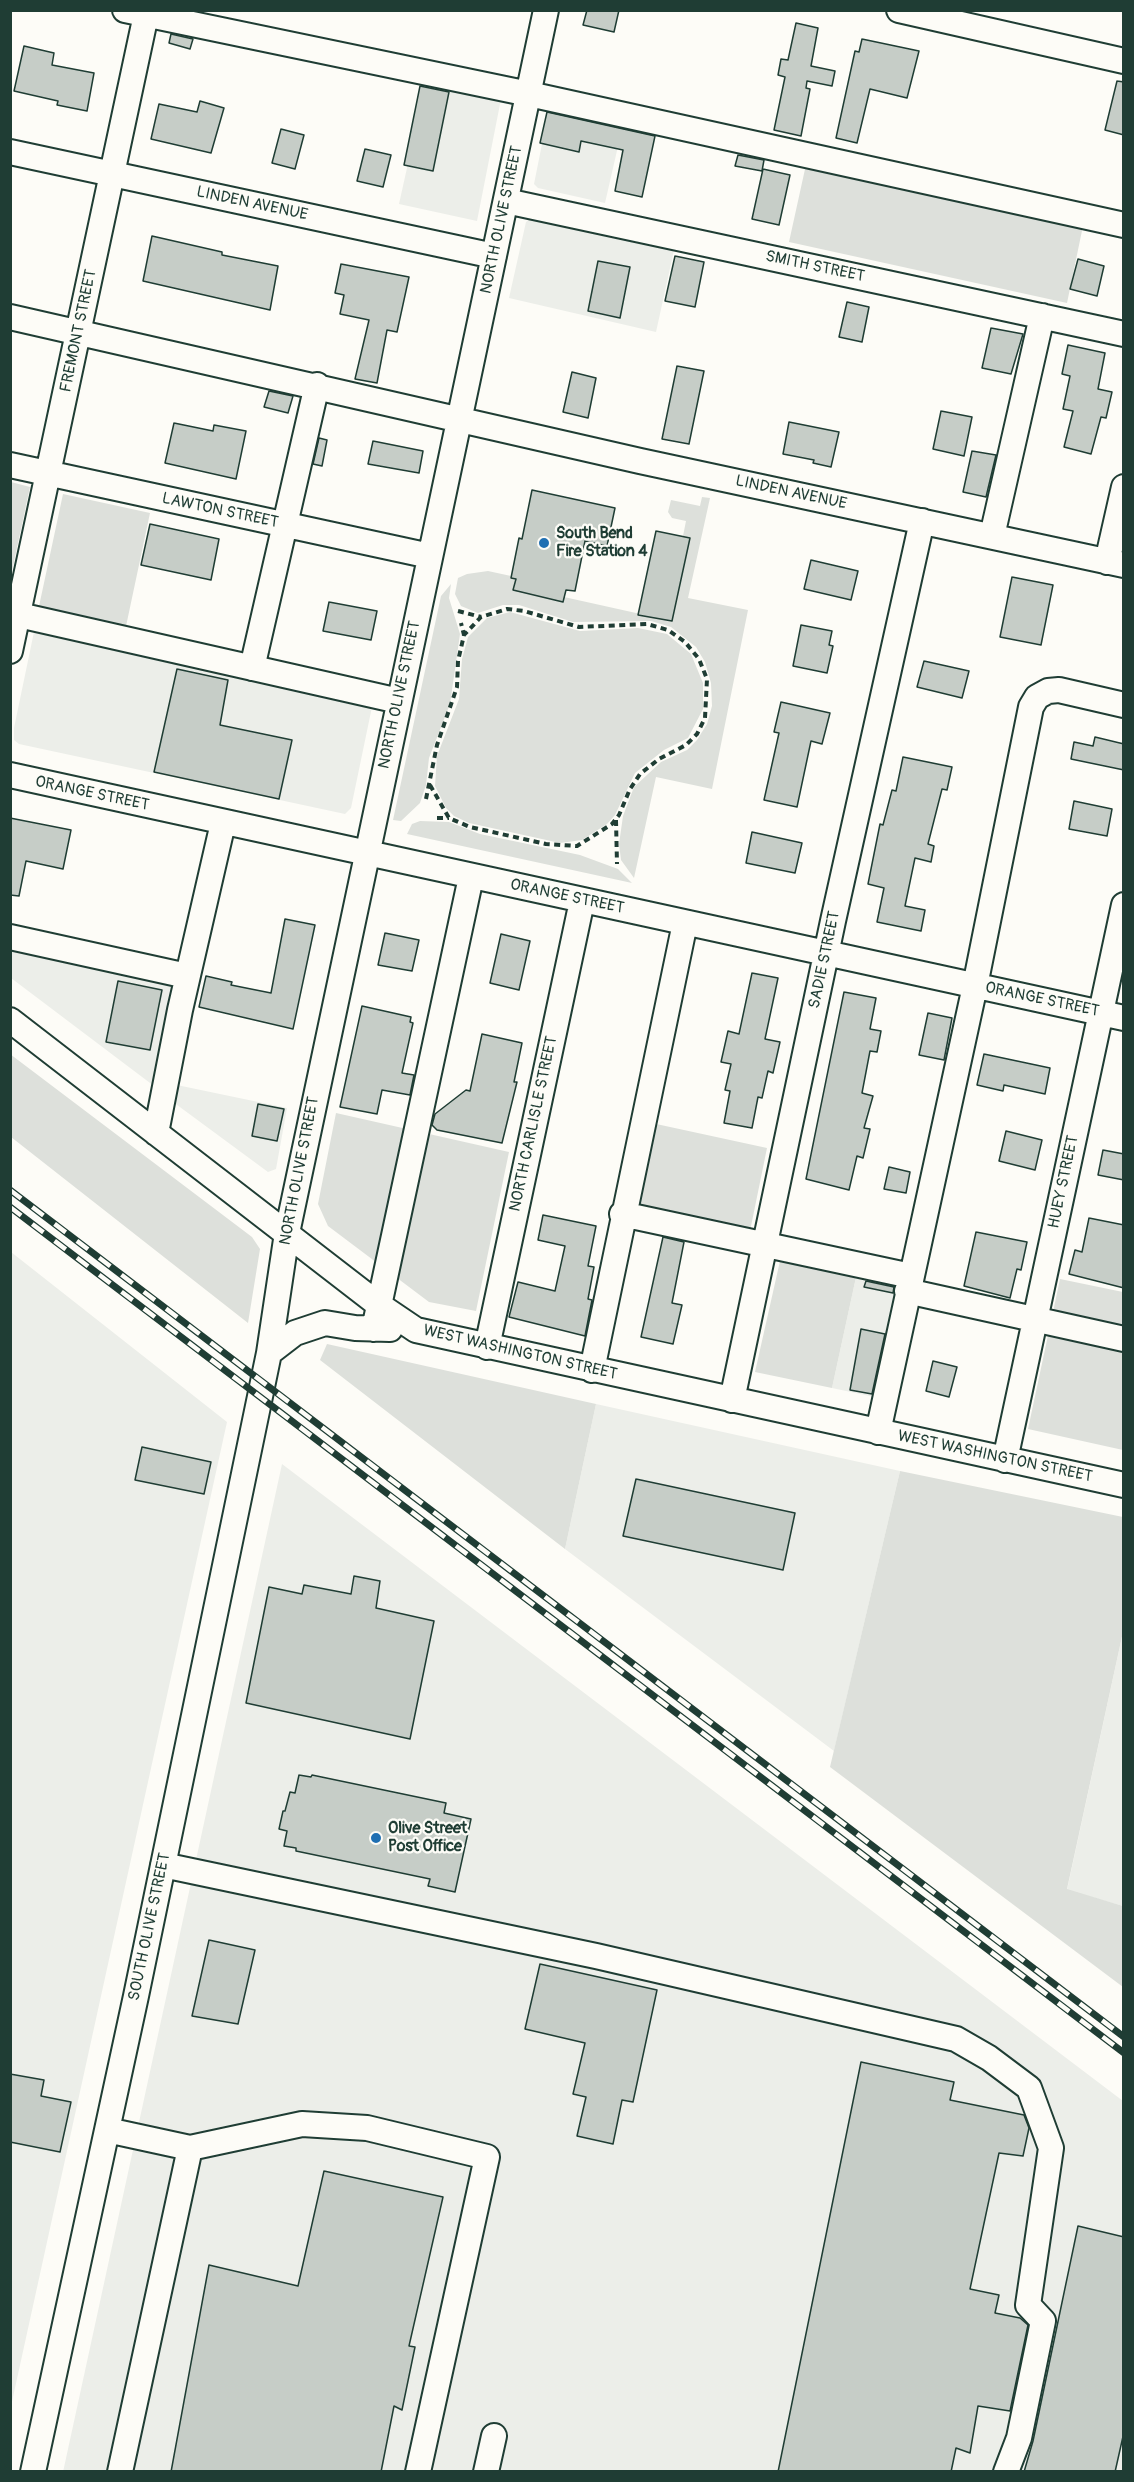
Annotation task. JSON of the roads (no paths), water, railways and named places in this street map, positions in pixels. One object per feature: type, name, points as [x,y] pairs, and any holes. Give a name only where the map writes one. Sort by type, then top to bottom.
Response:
[{"type":"street","name":"NORTH OLIVE STREET","points":[[263,1381],[287,1233],[546,10]]},
{"type":"street","points":[[899,10],[1124,61]]},
{"type":"street","points":[[140,12],[529,94],[1124,225]]},
{"type":"street","name":"FREMONT STREET","points":[[10,651],[15,613],[79,333],[111,175],[140,12]]},
{"type":"street","name":"LINDEN AVENUE","points":[[10,152],[494,256]]},
{"type":"street","name":"SMITH STREET","points":[[506,201],[1124,334]]},
{"type":"street","points":[[992,536],[1042,316]]},
{"type":"street","name":"LINDEN AVENUE","points":[[10,317],[459,419],[1115,563]]},
{"type":"street","points":[[252,669],[317,385]]},
{"type":"street","name":"LAWTON STREET","points":[[10,465],[430,556]]},
{"type":"street","points":[[1115,563],[1124,487]]},
{"type":"street","name":"SADIE STREET","points":[[732,1400],[826,954],[922,521]]},
{"type":"street","points":[[15,613],[399,701]]},
{"type":"street","points":[[878,1432],[975,986],[1031,707],[1037,697],[1048,691],[1059,690],[1124,705]]},
{"type":"street","name":"ORANGE STREET","points":[[10,776],[1124,1018]]},
{"type":"street","points":[[156,1133],[188,976],[224,823]]},
{"type":"street","points":[[374,1329],[471,877]]},
{"type":"street","name":"NORTH CARLISLE STREET","points":[[487,1347],[582,901]]},
{"type":"street","name":"HUEY STREET","points":[[1005,1460],[1099,1013],[1124,905]]},
{"type":"street","points":[[592,1370],[622,1214],[684,923]]},
{"type":"street","points":[[10,937],[188,976]]},
{"type":"street","name":"WEST WASHINGTON STREET","points":[[10,1020],[379,1305],[416,1330],[1124,1485]]},
{"type":"street","points":[[622,1214],[765,1245],[1035,1319],[1124,1339]]},
{"type":"street","points":[[269,1353],[295,1333],[325,1323],[374,1329],[416,1330]]},
{"type":"street","name":"SOUTH OLIVE STREET","points":[[33,2472],[163,1865],[263,1381]]},
{"type":"street","points":[[163,1865],[596,1956],[956,2039],[989,2058],[1029,2088],[1051,2148],[1028,2305],[1043,2321],[1019,2438],[1006,2472]]},
{"type":"street","points":[[107,2130],[190,2148],[302,2124],[367,2128],[487,2157],[418,2472]]},
{"type":"street","points":[[120,2472],[190,2148]]},
{"type":"street","points":[[486,2472],[494,2436]]},
{"type":"railway","points":[[10,1190],[1124,2037]]},
{"type":"railway","points":[[10,1207],[1124,2053]]},
{"type":"place","name":"South Bend Fire Station 4","points":[[544,543]]},
{"type":"place","name":"Olive Street Post Office","points":[[376,1838]]}]
